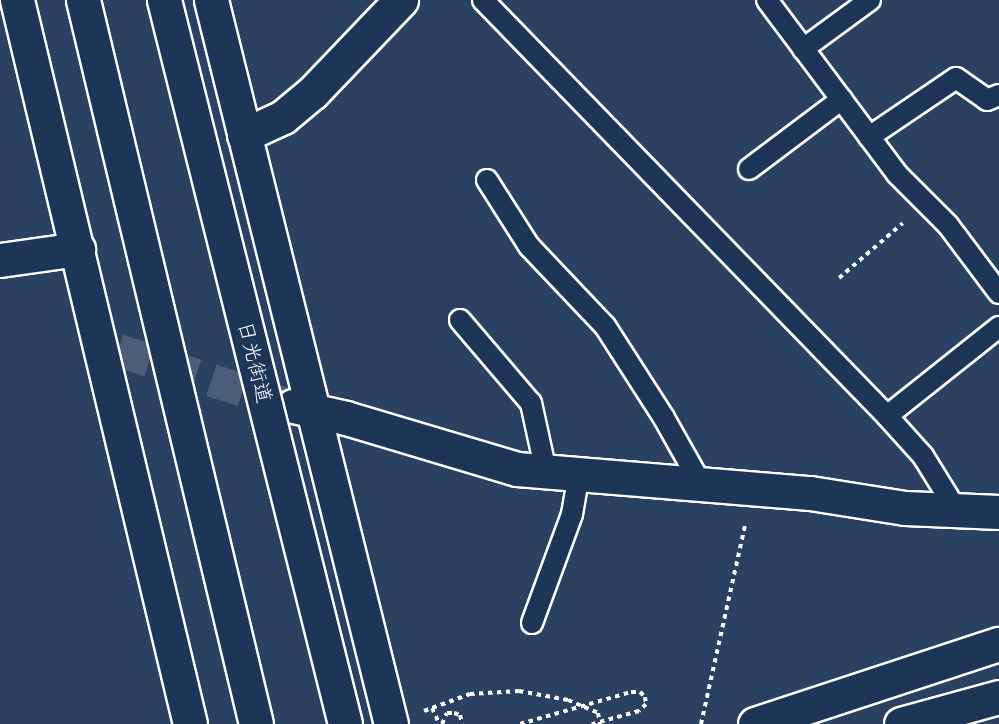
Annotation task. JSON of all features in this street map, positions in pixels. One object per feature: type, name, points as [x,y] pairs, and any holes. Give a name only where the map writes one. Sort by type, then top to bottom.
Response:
[{"type":"main road","points":[[17,0],[78,249],[108,347],[190,724]]},
{"type":"main road","points":[[83,0],[256,724]]},
{"type":"main road","name":"日光街道","points":[[164,0],[345,724]]},
{"type":"main road","points":[[211,0],[244,135],[304,409],[392,724]]},
{"type":"main road","points":[[244,135],[283,117],[312,93],[401,0]]},
{"type":"main road","points":[[0,260],[78,249]]},
{"type":"main road","points":[[304,409],[346,418],[517,470],[752,488],[957,511],[999,512]]},
{"type":"main road","points":[[755,724],[999,644]]},
{"type":"main road","points":[[901,724],[999,697]]},
{"type":"lane","points":[[483,0],[887,416],[923,456],[957,511]]},
{"type":"lane","points":[[767,0],[897,174],[948,225],[999,293]]},
{"type":"lane","points":[[803,49],[870,0]]},
{"type":"lane","points":[[869,137],[956,78],[987,100],[999,95]]},
{"type":"lane","points":[[749,169],[842,99]]},
{"type":"lane","points":[[488,180],[529,246],[605,326],[664,418],[701,484]]},
{"type":"lane","points":[[460,320],[531,403],[546,472]]},
{"type":"lane","points":[[887,416],[999,327]]},
{"type":"lane","points":[[532,623],[572,514],[579,474]]},
{"type":"path","points":[[839,278],[927,204]]},
{"type":"path","points":[[700,724],[752,488]]},
{"type":"path","points":[[441,724],[432,708],[470,694],[519,691],[568,700],[598,713],[600,724]]},
{"type":"path","points":[[520,724],[631,692],[640,692],[645,697],[646,704],[639,711],[592,724]]},
{"type":"path","points":[[441,724],[447,713],[460,716],[462,724]]},
{"type":"tunnel","points":[[118,350],[287,404]]}]
